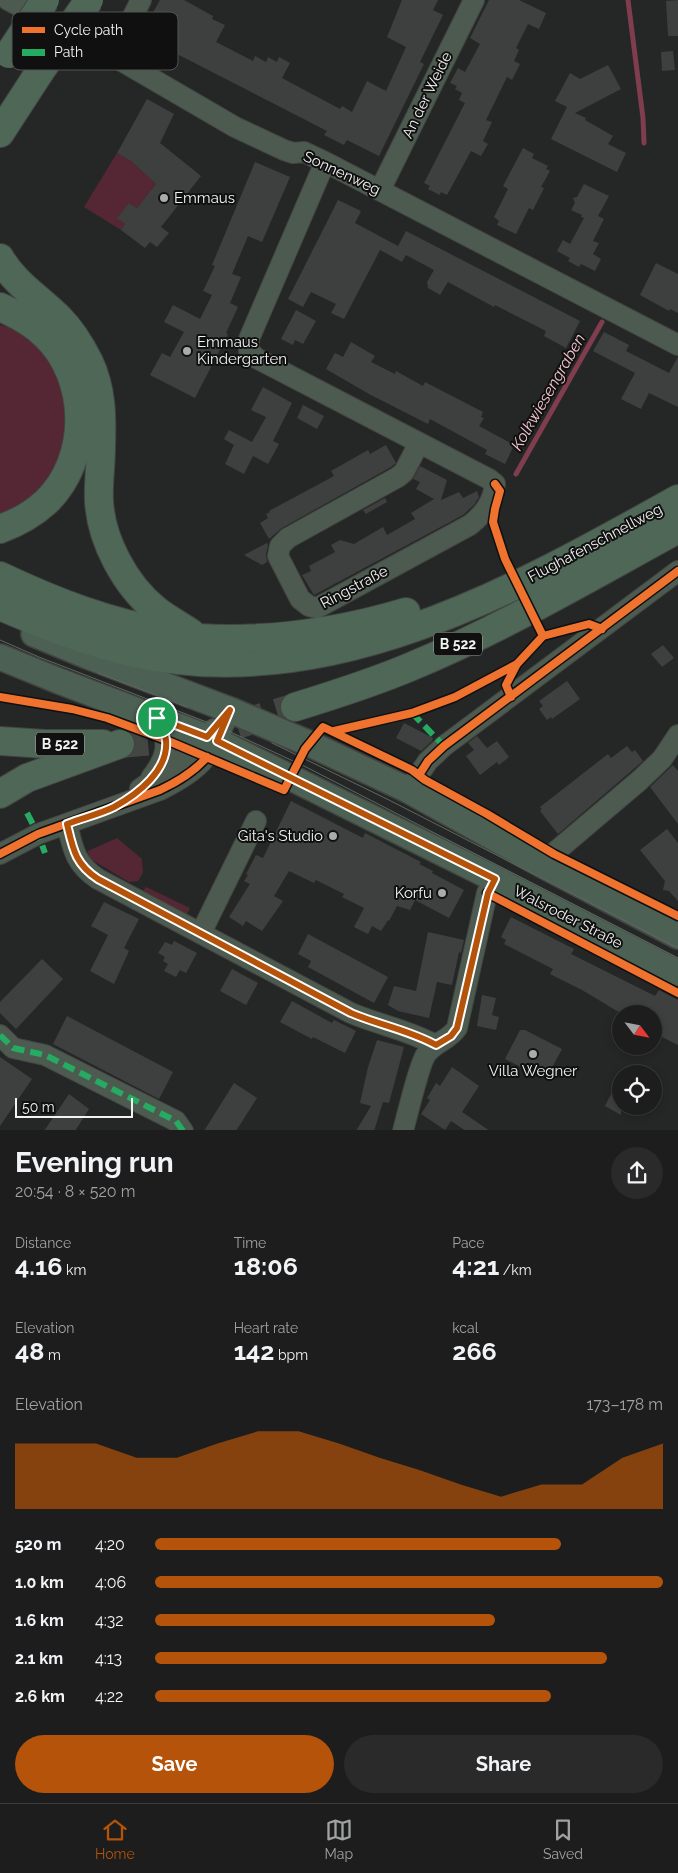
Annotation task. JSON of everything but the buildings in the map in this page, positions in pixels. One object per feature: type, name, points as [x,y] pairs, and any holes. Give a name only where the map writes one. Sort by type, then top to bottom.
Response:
[{"type":"highway","points":[[37,12],[45,0]]},
{"type":"highway","points":[[81,12],[89,0]]},
{"type":"highway","points":[[4,61],[12,49]]},
{"type":"highway","points":[[3,131],[42,70]]},
{"type":"highway","points":[[0,258],[30,293],[59,318],[74,336],[89,363],[98,389],[102,412],[99,501],[104,529],[121,568],[138,592],[155,609],[198,638]]},
{"type":"highway","points":[[0,307],[29,322],[46,336],[58,351],[70,371],[78,395],[80,417],[78,440],[71,464],[61,484],[47,501],[28,516],[0,529]]},
{"type":"highway","name":"Flughafenschnellweg","points":[[485,599],[604,540],[678,499]]},
{"type":"highway","name":"Flughafenschnellweg","points":[[295,708],[349,691],[411,667],[502,624],[678,529]]},
{"type":"highway","points":[[0,576],[38,594],[104,619],[198,638],[259,638],[333,630],[394,616],[451,599],[485,599]]},
{"type":"highway","name":"B 522","points":[[0,606],[95,643],[136,654],[181,660],[223,662],[275,661],[352,647],[407,630],[485,599]]},
{"type":"highway","name":"B 522","points":[[0,741],[45,744],[120,744],[27,778],[0,794]]},
{"type":"main road","points":[[0,615],[39,636],[230,710],[310,744],[408,790],[541,864],[678,936]]},
{"type":"main road","name":"Walsroder Straße","points":[[0,657],[59,682],[212,739],[495,879],[678,973]]},
{"type":"street","name":"Sonnenweg","points":[[8,0],[30,12]]},
{"type":"street","points":[[135,12],[141,0]]},
{"type":"street","name":"An der Weide","points":[[380,190],[474,0]]},
{"type":"street","name":"Sonnenweg","points":[[137,70],[235,127],[284,150],[293,153],[304,152],[325,162],[678,345]]},
{"type":"street","name":"Ringstraße","points":[[325,162],[249,339],[248,351],[256,358],[419,442],[495,484],[494,493],[484,514],[470,525],[317,608],[309,606],[300,599],[278,556],[280,546],[288,538],[398,477],[404,472],[419,442]]},
{"type":"street","points":[[408,790],[428,761],[444,746],[678,571]]},
{"type":"street","points":[[0,854],[38,834],[160,790],[177,782],[200,766],[212,739],[230,710]]},
{"type":"street","points":[[146,785],[165,756],[166,740],[157,718]]},
{"type":"street","points":[[541,864],[640,780],[662,759],[678,735]]},
{"type":"street","points":[[114,807],[212,739]]},
{"type":"street","points":[[201,934],[256,821]]},
{"type":"street","points":[[67,824],[76,857],[88,873],[351,1013],[371,1022],[420,1036],[436,1045]]},
{"type":"street","points":[[402,1130],[426,1054],[451,1036],[457,1028],[488,893],[495,879]]},
{"type":"street","points":[[0,1035],[13,1048],[45,1055],[176,1121],[183,1130]]},
{"type":"shaded area","points":[[117,153],[131,161],[156,184],[137,208],[129,203],[118,218],[125,224],[121,230],[84,207]]},
{"type":"shaded area","points":[[0,325],[22,331],[55,364],[72,420],[58,476],[0,523]]},
{"type":"shaded area","points":[[117,838],[142,859],[143,873],[138,881],[129,882],[89,858],[88,851]]},
{"type":"shaded area","points":[[146,887],[190,908],[187,914],[142,892]]},
{"type":"waterway","name":"Kolkwiesengraben","points":[[628,0],[643,118],[644,143]]},
{"type":"waterway","name":"Kolkwiesengraben","points":[[516,474],[602,322]]},
{"type":"tunnel","points":[[237,725],[295,707]]},
{"type":"tunnel","points":[[120,744],[155,741],[193,734]]},
{"type":"tram line","points":[[0,640],[222,728],[306,767],[678,958]]},
{"type":"tram line","points":[[98,673],[187,707]]},
{"type":"tram line","points":[[272,743],[389,800],[678,948]]},
{"type":"marked path","points":[[412,713],[444,746]]},
{"type":"marked path","points":[[27,813],[45,853]]},
{"type":"marked path","points":[[0,1035],[13,1048],[45,1055],[176,1121],[182,1130]]},
{"type":"cycle path","points":[[495,484],[500,491],[493,522],[505,559],[543,636]]},
{"type":"cycle path","points":[[419,775],[428,761],[444,746],[678,571]]},
{"type":"cycle path","points":[[511,697],[506,685],[517,664],[543,636],[589,624],[602,629]]},
{"type":"cycle path","points":[[334,731],[412,713],[455,697],[517,664]]},
{"type":"cycle path","points":[[0,697],[72,709],[107,718],[166,740],[284,790],[305,749],[323,727],[412,770],[425,780],[554,854],[678,916]]},
{"type":"cycle path","points":[[0,854],[38,834],[173,784],[197,767],[207,757]]},
{"type":"cycle path","points":[[487,893],[678,993]]},
{"type":"place","name":"Emmaus","points":[[164,198]]},
{"type":"place","name":"Emmaus Kindergarten","points":[[187,351]]},
{"type":"place","name":"Gita's Studio","points":[[333,836]]},
{"type":"place","name":"Korfu","points":[[442,893]]},
{"type":"place","name":"Villa Wegner","points":[[533,1054]]},
{"type":"route","points":[[230,710],[217,741],[495,879],[488,893],[457,1028],[451,1036],[436,1045],[420,1036],[371,1022],[351,1013],[98,879],[80,865],[73,850],[67,824],[114,807],[146,785],[165,756],[166,740],[157,718],[207,737],[230,710]]}]
